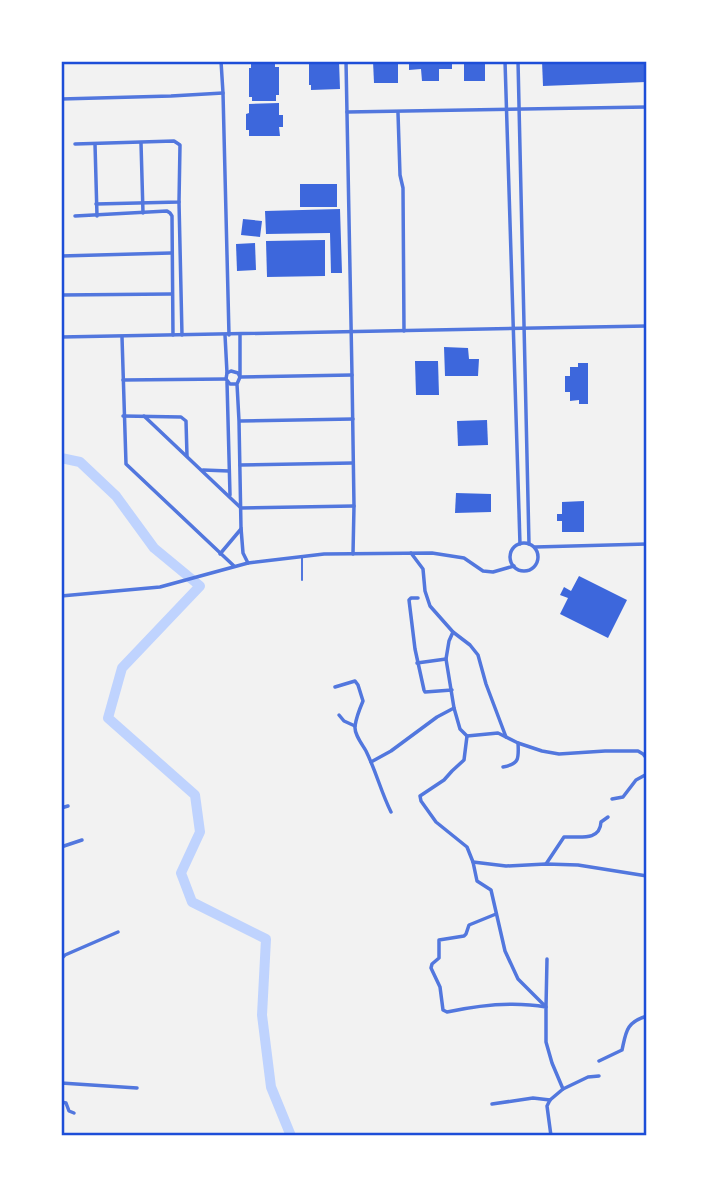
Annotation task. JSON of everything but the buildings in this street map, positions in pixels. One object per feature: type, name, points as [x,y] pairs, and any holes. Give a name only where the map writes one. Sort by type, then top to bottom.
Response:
[{"type":"street","points":[[221,61],[230,498]]},
{"type":"street","points":[[346,61],[352,332],[353,554]]},
{"type":"street","points":[[505,61],[520,544]]},
{"type":"street","points":[[518,61],[529,544]]},
{"type":"street","points":[[61,99],[223,93]]},
{"type":"street","points":[[347,112],[647,107]]},
{"type":"street","points":[[398,112],[400,175],[403,188],[404,331]]},
{"type":"street","points":[[75,144],[174,141],[180,145],[182,335]]},
{"type":"street","points":[[141,143],[143,213]]},
{"type":"street","points":[[95,144],[97,216]]},
{"type":"street","points":[[96,204],[179,202]]},
{"type":"street","points":[[75,216],[170,213],[173,335]]},
{"type":"street","points":[[61,256],[171,253]]},
{"type":"street","points":[[172,277],[180,277]]},
{"type":"street","points":[[61,295],[172,294]]},
{"type":"street","points":[[61,337],[647,326]]},
{"type":"street","points":[[240,335],[240,376],[237,384],[241,508],[243,553],[248,563]]},
{"type":"street","points":[[122,337],[125,462],[234,566]]},
{"type":"street","points":[[227,373],[234,371],[240,376],[352,374]]},
{"type":"street","points":[[123,380],[226,381],[237,384]]},
{"type":"street","points":[[123,416],[184,418],[187,456]]},
{"type":"street","points":[[144,416],[241,508],[354,506]]},
{"type":"street","points":[[239,421],[353,419]]},
{"type":"street","points":[[240,465],[353,463]]},
{"type":"street","points":[[202,470],[229,471]]},
{"type":"street","points":[[220,554],[242,528]]},
{"type":"street","points":[[535,547],[538,558],[534,567],[523,570],[514,566],[511,553],[514,547],[520,544],[535,547],[647,544]]},
{"type":"street","points":[[411,553],[423,569],[430,606],[453,632],[478,654],[506,737]]},
{"type":"street","points":[[61,596],[160,587],[234,566],[302,556],[432,553],[464,558],[483,571],[493,572],[514,566]]},
{"type":"street","points":[[418,598],[409,600],[417,663],[424,691],[452,690]]},
{"type":"street","points":[[453,632],[446,659],[454,708],[460,729],[467,736]]},
{"type":"street","points":[[417,663],[446,659]]},
{"type":"street","points":[[335,687],[355,681],[358,685],[363,701],[358,711],[355,732],[371,762],[391,812]]},
{"type":"street","points":[[371,762],[454,708]]},
{"type":"street","points":[[339,715],[344,721],[355,726]]},
{"type":"street","points":[[467,736],[498,733],[517,743],[559,754],[638,751],[647,759]]},
{"type":"street","points":[[467,736],[464,760],[420,798],[436,822],[470,850],[477,881],[491,890],[505,951],[518,979],[545,1007]]},
{"type":"street","points":[[503,767],[516,762],[519,755],[517,743]]},
{"type":"street","points":[[612,799],[623,797],[636,780],[647,774]]},
{"type":"street","points":[[61,808],[68,806]]},
{"type":"street","points":[[545,864],[564,837],[594,834],[600,829],[601,822],[608,817]]},
{"type":"street","points":[[61,847],[82,840]]},
{"type":"street","points":[[473,862],[506,866],[578,865],[647,876]]},
{"type":"street","points":[[496,914],[469,925],[464,936],[439,940],[439,958],[431,968],[440,987],[443,1010],[447,1012],[502,1004],[545,1007]]},
{"type":"street","points":[[61,966],[65,955],[118,932]]},
{"type":"street","points":[[547,959],[546,1042],[563,1089]]},
{"type":"street","points":[[599,1061],[622,1050],[627,1029],[636,1020],[647,1016]]},
{"type":"street","points":[[551,1136],[547,1106],[550,1100],[563,1089],[588,1077],[599,1076]]},
{"type":"street","points":[[61,1083],[137,1088]]},
{"type":"street","points":[[492,1104],[533,1098],[550,1100]]},
{"type":"street","points":[[61,1102],[66,1103],[69,1111],[74,1113]]},
{"type":"lane","points":[[302,556],[302,580]]},
{"type":"waterway","points":[[61,458],[80,462],[116,496],[154,548],[200,586],[122,668],[108,718],[195,795],[200,832],[181,873],[192,902],[266,939],[262,1015],[271,1087],[291,1136]]}]
